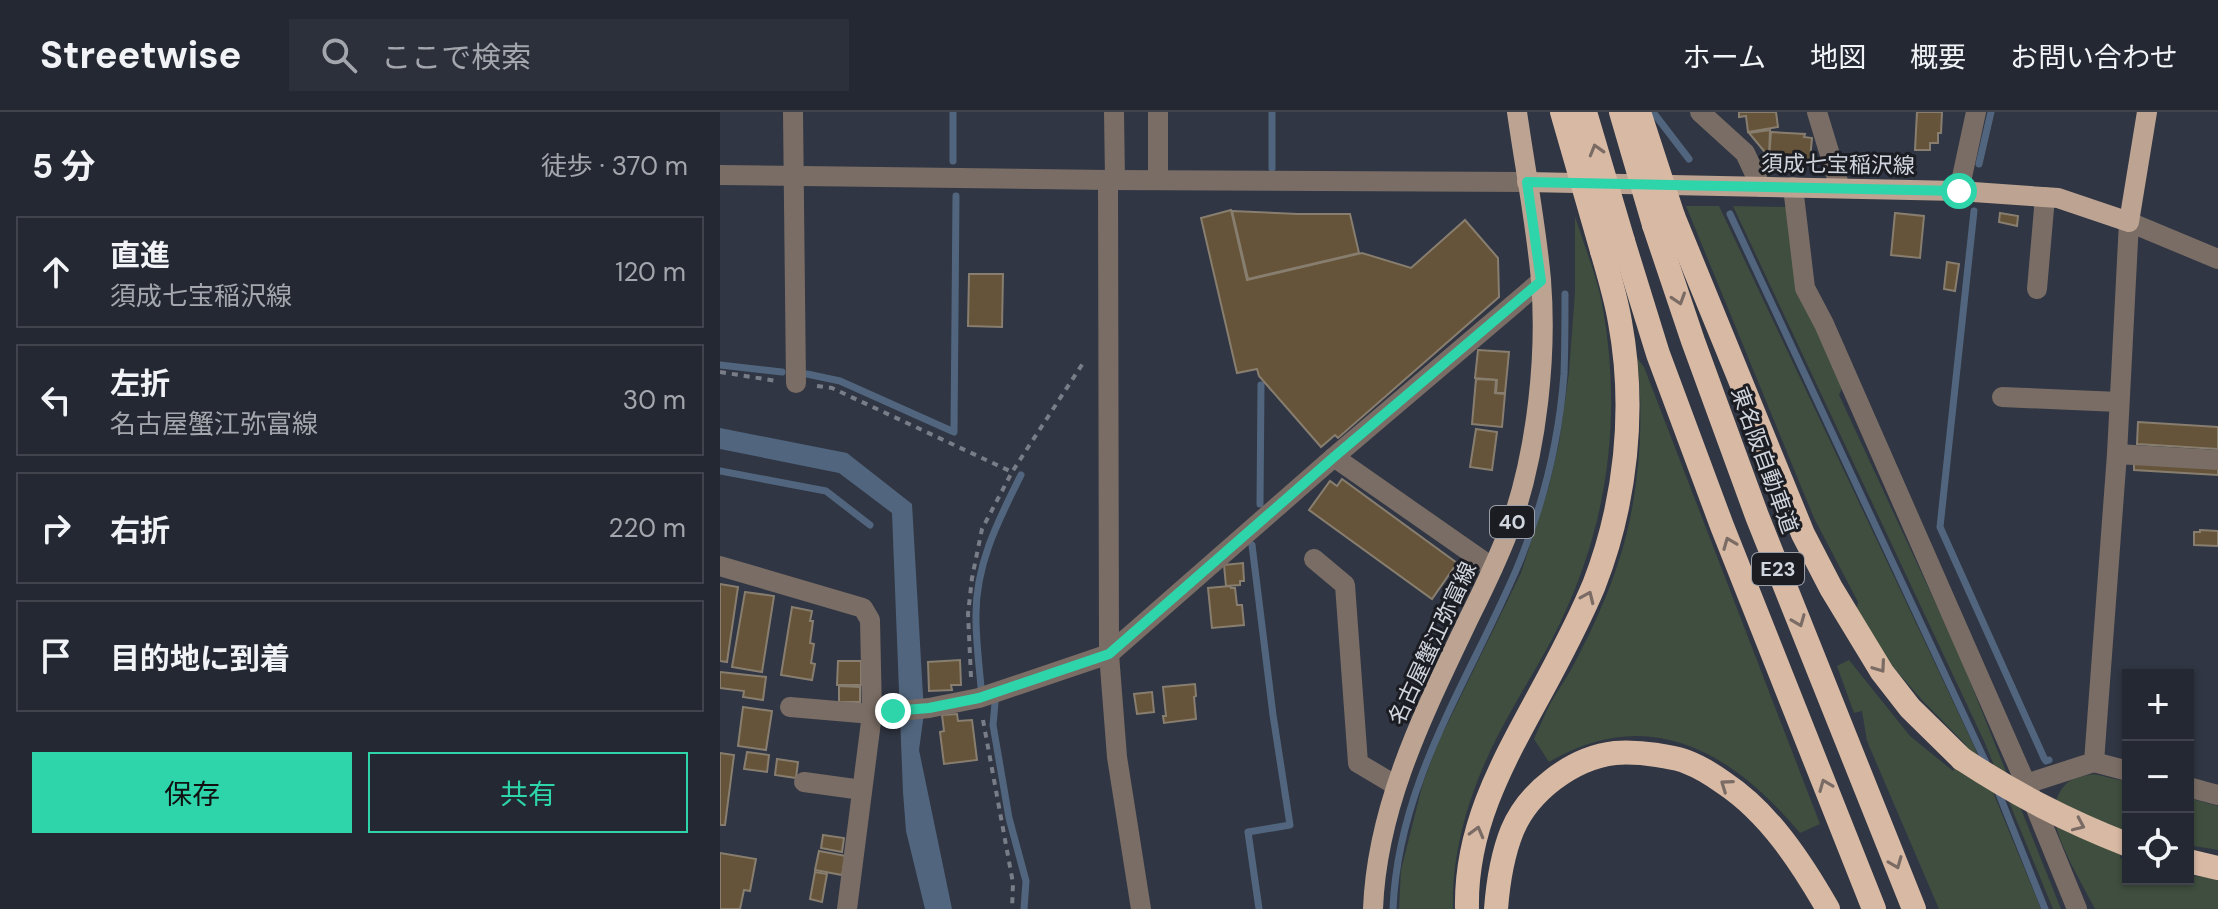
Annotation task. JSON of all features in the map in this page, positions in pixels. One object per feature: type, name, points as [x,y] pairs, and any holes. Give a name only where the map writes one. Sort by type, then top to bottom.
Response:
[{"type":"highway","points":[[1467,909],[1475,840],[1495,778],[1568,641],[1594,585],[1609,541],[1625,456],[1628,409],[1626,365],[1612,246],[1562,112]]},
{"type":"highway","name":"E23","points":[[1585,112],[1612,246],[1658,354],[1716,511],[1874,909]]},
{"type":"highway","name":"東名阪自動車道","points":[[1621,112],[1664,220],[1693,341],[1757,516],[1914,909]]},
{"type":"highway","points":[[1639,112],[1664,220],[1803,534],[1831,588],[1882,672],[1910,708],[1962,759],[2032,803],[2122,843]]},
{"type":"highway","points":[[1496,909],[1503,859],[1512,830],[1527,805],[1547,784],[1569,769],[1613,753],[1639,753],[1686,761],[1725,783],[1748,801],[1770,823],[1828,909]]},
{"type":"highway","points":[[2194,862],[2218,868]]},
{"type":"main road","name":"名古屋蟹江弥富線","points":[[1373,909],[1382,836],[1395,785],[1421,720],[1493,568],[1512,520],[1523,485],[1538,409],[1542,358],[1541,281],[1517,112]]},
{"type":"main road","points":[[2129,222],[2147,112]]},
{"type":"main road","name":"須成七宝稲沢線","points":[[1527,182],[1959,191],[2058,198],[2129,222]]},
{"type":"street","points":[[793,112],[796,383]]},
{"type":"street","points":[[1114,112],[1108,326],[1109,654],[1117,757],[1141,909]]},
{"type":"street","points":[[1158,112],[1158,180]]},
{"type":"street","points":[[1700,112],[1745,153],[1761,187]]},
{"type":"street","points":[[1817,112],[1840,188]]},
{"type":"street","points":[[1959,191],[1976,112]]},
{"type":"street","points":[[720,175],[1527,182]]},
{"type":"street","points":[[1793,187],[1805,288],[2026,784],[2077,909]]},
{"type":"street","points":[[2037,289],[2045,197]]},
{"type":"street","points":[[2094,762],[2117,454],[2129,222],[2218,259]]},
{"type":"street","points":[[790,707],[882,712],[929,708],[976,699],[1109,654],[1541,281]]},
{"type":"street","points":[[2002,397],[2119,402]]},
{"type":"street","points":[[2117,454],[2218,460]]},
{"type":"street","points":[[1334,457],[1493,568]]},
{"type":"street","points":[[1314,559],[1345,585],[1358,763],[1395,785]]},
{"type":"street","points":[[720,566],[863,608],[870,620],[882,712],[862,790],[847,909]]},
{"type":"street","points":[[2026,784],[2094,762],[2122,769]]},
{"type":"street","points":[[804,782],[862,790]]},
{"type":"street","points":[[2194,789],[2218,795]]},
{"type":"path","points":[[1012,909],[1013,883],[968,651],[972,578],[982,529],[1012,472],[1108,326]]},
{"type":"path","points":[[720,372],[832,388],[1012,472]]},
{"type":"green space","points":[[1686,206],[1719,206],[1974,746],[2041,909],[1939,909],[1867,741],[1862,711],[1854,713],[1837,666],[1849,660],[1910,736],[1953,771],[1966,745],[1886,659],[1856,612],[1858,602],[1814,518]]},
{"type":"green space","points":[[1733,206],[1786,207],[1843,386],[1839,395],[1959,654],[2061,909],[2053,909],[1984,741]]},
{"type":"green space","points":[[1575,216],[1598,286],[1609,349],[1610,429],[1600,508],[1590,547],[1560,623],[1493,745],[1474,790],[1460,837],[1453,909],[1399,909],[1401,870],[1423,783],[1438,743],[1521,573],[1549,486],[1569,373],[1575,292]]},
{"type":"green space","points":[[1637,358],[1644,367],[1820,824],[1800,833],[1746,779],[1717,759],[1687,745],[1655,737],[1621,737],[1586,745],[1549,762],[1534,739],[1594,625],[1627,534],[1639,458]]},
{"type":"green space","points":[[2094,774],[2122,781],[2122,885],[2194,885],[2194,876],[2218,879],[2218,909],[2095,909],[2065,850],[2054,811],[2062,788],[2078,778]]},
{"type":"green space","points":[[2194,800],[2218,806],[2218,850],[2194,846]]},
{"type":"water","points":[[720,428],[847,453],[912,504],[924,713],[919,750],[952,909],[925,909],[906,831],[892,513],[839,473],[720,449]]},
{"type":"building","points":[[1739,112],[1776,112],[1778,127],[1748,132],[1746,116],[1739,117]]},
{"type":"building","points":[[1917,112],[1942,112],[1938,143],[1930,143],[1930,150],[1915,150]]},
{"type":"building","points":[[1770,130],[1769,157],[1749,133]]},
{"type":"building","points":[[1771,132],[1805,134],[1804,137],[1812,138],[1810,160],[1769,158]]},
{"type":"building","points":[[1231,210],[1247,280],[1362,253],[1411,268],[1465,220],[1498,258],[1499,297],[1338,438],[1335,435],[1321,447],[1259,376],[1257,369],[1237,373],[1201,218]]},
{"type":"building","points":[[1232,211],[1350,214],[1359,253],[1248,279]]},
{"type":"building","points":[[1895,213],[1924,216],[1920,258],[1891,255]]},
{"type":"building","points":[[2000,213],[2018,216],[2017,226],[1999,222]]},
{"type":"building","points":[[1947,262],[1959,264],[1955,291],[1944,289]]},
{"type":"building","points":[[969,274],[1003,274],[1002,327],[968,326]]},
{"type":"building","points":[[1478,350],[1509,352],[1505,393],[1496,393],[1497,380],[1475,378]]},
{"type":"building","points":[[1476,379],[1496,380],[1495,393],[1505,394],[1502,427],[1472,424]]},
{"type":"building","points":[[2138,422],[2218,427],[2218,449],[2137,444]]},
{"type":"building","points":[[1476,429],[1497,432],[1492,470],[1470,467]]},
{"type":"building","points":[[2134,463],[2218,468],[2218,475],[2134,470]]},
{"type":"building","points":[[1342,479],[1457,563],[1432,599],[1309,510],[1330,481],[1337,486]]},
{"type":"building","points":[[2218,531],[2218,546],[2194,545],[2194,532]]},
{"type":"building","points":[[1243,563],[1244,581],[1240,581],[1240,585],[1226,586],[1224,565]]},
{"type":"building","points":[[720,584],[738,587],[727,662],[720,661]]},
{"type":"building","points":[[1208,588],[1235,588],[1237,605],[1242,605],[1244,625],[1212,628]]},
{"type":"building","points":[[745,592],[774,596],[762,672],[732,667]]},
{"type":"building","points":[[792,607],[812,611],[810,643],[814,644],[811,663],[815,664],[812,680],[781,675]]},
{"type":"building","points":[[960,660],[961,685],[951,685],[952,690],[929,691],[928,662]]},
{"type":"building","points":[[838,661],[861,661],[861,685],[837,685]]},
{"type":"building","points":[[720,672],[766,677],[763,700],[743,697],[744,691],[720,688]]},
{"type":"building","points":[[1195,684],[1196,719],[1164,723],[1163,687]]},
{"type":"building","points":[[839,686],[860,687],[860,702],[839,702]]},
{"type":"building","points":[[1152,692],[1154,712],[1137,714],[1134,694]]},
{"type":"building","points":[[743,707],[772,711],[766,750],[738,746]]},
{"type":"building","points":[[957,714],[958,721],[972,720],[977,760],[944,764],[940,732],[944,731],[942,715]]},
{"type":"building","points":[[747,752],[769,755],[767,772],[744,769]]},
{"type":"building","points":[[720,753],[734,755],[725,825],[720,825]]},
{"type":"building","points":[[777,759],[798,762],[796,778],[775,775]]},
{"type":"building","points":[[823,835],[844,838],[842,852],[821,848]]},
{"type":"building","points":[[819,851],[846,856],[842,875],[815,870]]},
{"type":"building","points":[[720,853],[756,859],[750,891],[744,890],[740,909],[720,909]]},
{"type":"building","points":[[815,872],[827,874],[822,902],[810,899]]},
{"type":"waterway","points":[[953,112],[953,161]]},
{"type":"waterway","points":[[1272,112],[1272,168]]},
{"type":"waterway","points":[[1653,112],[1689,159]]},
{"type":"waterway","points":[[1979,164],[1991,112]]},
{"type":"waterway","points":[[807,374],[840,381],[954,432],[956,196]]},
{"type":"waterway","points":[[1974,211],[1940,527],[2044,758],[2049,760]]},
{"type":"waterway","points":[[1730,214],[1988,767]]},
{"type":"waterway","points":[[1393,909],[1398,863],[1422,775],[1517,568],[1542,497],[1562,399],[1565,294]]},
{"type":"waterway","points":[[720,365],[782,372]]},
{"type":"waterway","points":[[1260,504],[1261,385]]},
{"type":"waterway","points":[[720,471],[826,491],[870,525]]},
{"type":"waterway","points":[[981,687],[976,618],[979,580],[996,526],[1021,475]]},
{"type":"waterway","points":[[1252,545],[1290,825],[1248,832],[1259,909]]},
{"type":"waterway","points":[[995,703],[993,725],[1009,818],[1026,881],[1024,909]]},
{"type":"waterway","points":[[1997,789],[2045,909]]},
{"type":"route","points":[[893,711],[929,708],[979,698],[1109,654],[1541,281],[1527,182],[1959,191]]}]
